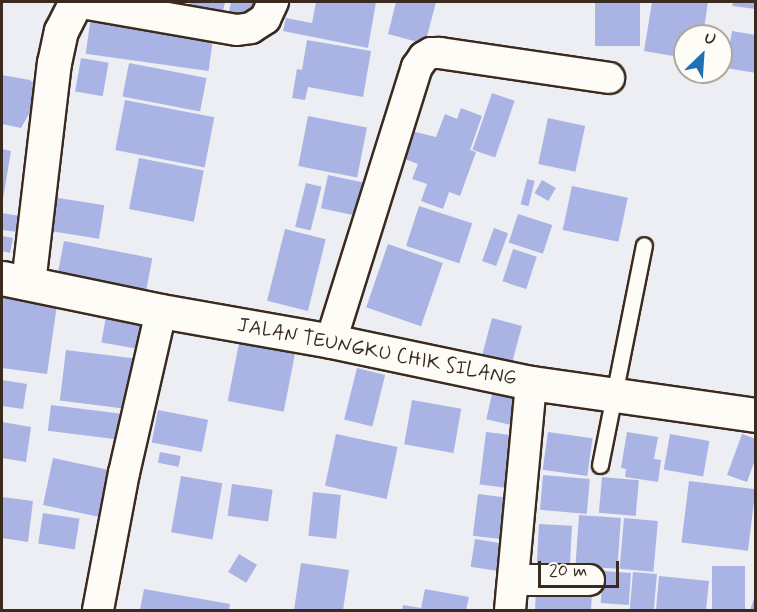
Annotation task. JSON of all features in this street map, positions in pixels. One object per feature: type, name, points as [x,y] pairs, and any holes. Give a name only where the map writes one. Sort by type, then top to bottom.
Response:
[{"type":"street","points":[[15,280],[61,31],[76,2],[237,30],[251,28],[265,19],[273,2]]},
{"type":"street","points":[[332,341],[417,67],[424,57],[431,53],[440,53],[609,78]]},
{"type":"street","name":"JALAN TEUNGKU CHIK SILANG","points":[[15,280],[161,311],[332,341],[531,383],[756,415]]},
{"type":"street","points":[[98,610],[124,473],[161,311]]},
{"type":"street","points":[[510,610],[531,383]]},
{"type":"street","points":[[513,580],[589,580]]},
{"type":"lane","points":[[600,465],[612,394],[644,244]]},
{"type":"building","points":[[190,2],[225,2],[223,11],[189,6]]},
{"type":"building","points":[[231,2],[263,2],[259,21],[228,16]]},
{"type":"building","points":[[316,2],[376,2],[368,48],[283,31],[286,18],[312,23]]},
{"type":"building","points":[[396,2],[436,2],[425,44],[388,34]]},
{"type":"building","points":[[595,2],[640,2],[640,46],[595,46]]},
{"type":"building","points":[[652,2],[708,2],[705,24],[673,24],[673,56],[644,51]]},
{"type":"building","points":[[733,2],[756,2],[756,9],[732,6]]},
{"type":"building","points":[[91,16],[214,33],[209,71],[86,54]]},
{"type":"building","points":[[733,31],[756,35],[756,73],[733,69]]},
{"type":"building","points":[[307,40],[371,51],[363,97],[308,87],[305,100],[292,98],[297,69],[302,70]]},
{"type":"building","points":[[81,58],[109,63],[103,96],[75,91]]},
{"type":"building","points":[[129,63],[207,78],[200,111],[123,96]]},
{"type":"building","points":[[2,75],[30,80],[42,91],[21,128],[2,124]]},
{"type":"building","points":[[492,93],[515,101],[495,158],[472,150]]},
{"type":"building","points":[[125,100],[214,117],[205,167],[115,150]]},
{"type":"building","points":[[461,108],[482,116],[470,150],[476,152],[460,196],[449,192],[443,209],[421,201],[427,184],[412,179],[418,164],[402,158],[411,131],[436,137],[445,114],[457,119]]},
{"type":"building","points":[[308,116],[367,127],[357,178],[298,166]]},
{"type":"building","points":[[548,118],[585,126],[575,172],[538,164]]},
{"type":"building","points":[[2,149],[11,151],[3,199],[2,199]]},
{"type":"building","points":[[139,158],[204,171],[194,222],[129,209]]},
{"type":"building","points":[[328,175],[374,185],[367,218],[321,208]]},
{"type":"building","points":[[527,179],[535,181],[528,206],[521,204]]},
{"type":"building","points":[[542,180],[556,188],[548,201],[534,193]]},
{"type":"building","points":[[306,183],[322,187],[311,231],[295,227]]},
{"type":"building","points":[[572,186],[628,198],[618,242],[563,230]]},
{"type":"building","points":[[52,197],[104,205],[99,239],[47,231]]},
{"type":"building","points":[[419,206],[472,223],[459,263],[406,246]]},
{"type":"building","points":[[2,213],[20,216],[18,232],[2,230]]},
{"type":"building","points":[[518,214],[552,225],[543,254],[509,243]]},
{"type":"building","points":[[494,228],[508,233],[496,266],[482,261]]},
{"type":"building","points":[[285,229],[326,239],[308,311],[267,301]]},
{"type":"building","points":[[2,236],[13,238],[10,253],[2,251]]},
{"type":"building","points":[[64,241],[152,258],[145,297],[56,280]]},
{"type":"building","points":[[388,244],[443,263],[421,326],[366,307]]},
{"type":"building","points":[[513,249],[537,257],[526,289],[502,281]]},
{"type":"building","points":[[2,297],[57,305],[47,374],[2,368]]},
{"type":"building","points":[[108,305],[155,313],[149,351],[101,342]]},
{"type":"building","points":[[492,318],[522,326],[510,369],[480,361]]},
{"type":"building","points":[[239,343],[295,354],[284,412],[228,401]]},
{"type":"building","points":[[66,350],[137,359],[131,409],[60,401]]},
{"type":"building","points":[[357,368],[385,375],[372,426],[344,419]]},
{"type":"building","points":[[2,380],[27,384],[23,409],[2,406]]},
{"type":"building","points":[[493,390],[524,397],[517,426],[486,419]]},
{"type":"building","points":[[412,400],[461,409],[453,453],[404,444]]},
{"type":"building","points":[[51,405],[127,414],[124,440],[48,431]]},
{"type":"building","points":[[158,410],[208,420],[202,452],[152,442]]},
{"type":"building","points":[[2,422],[31,427],[26,462],[2,458]]},
{"type":"building","points":[[486,432],[518,436],[511,489],[480,485]]},
{"type":"building","points":[[548,432],[593,438],[587,476],[543,470]]},
{"type":"building","points":[[627,432],[658,437],[654,459],[661,460],[658,482],[625,477],[626,469],[621,468]]},
{"type":"building","points":[[336,434],[398,447],[387,499],[325,486]]},
{"type":"building","points":[[670,434],[709,441],[703,476],[664,469]]},
{"type":"building","points":[[742,434],[756,439],[756,457],[747,482],[727,475]]},
{"type":"building","points":[[160,452],[181,456],[179,467],[158,463]]},
{"type":"building","points":[[53,458],[118,472],[108,519],[43,505]]},
{"type":"building","points":[[543,475],[590,479],[587,514],[540,510]]},
{"type":"building","points":[[181,476],[222,483],[212,539],[171,532]]},
{"type":"building","points":[[602,477],[639,480],[636,516],[599,513]]},
{"type":"building","points":[[689,481],[756,489],[748,551],[681,543]]},
{"type":"building","points":[[232,484],[273,490],[268,521],[228,516]]},
{"type":"building","points":[[313,492],[341,495],[336,539],[308,536]]},
{"type":"building","points":[[478,494],[512,498],[507,540],[473,536]]},
{"type":"building","points":[[2,497],[33,501],[28,542],[2,538]]},
{"type":"building","points":[[43,513],[80,519],[75,549],[38,544]]},
{"type":"building","points":[[579,515],[621,518],[617,569],[575,566]]},
{"type":"building","points":[[624,518],[658,521],[653,572],[620,569]]},
{"type":"building","points":[[539,524],[572,526],[570,572],[537,570]]},
{"type":"building","points":[[475,539],[508,544],[503,572],[471,567]]},
{"type":"building","points":[[239,554],[257,565],[246,583],[228,572]]},
{"type":"building","points":[[301,563],[349,570],[343,610],[294,610]]},
{"type":"building","points":[[712,566],[745,566],[745,610],[712,610]]},
{"type":"building","points":[[603,571],[631,573],[629,605],[601,603]]},
{"type":"building","points":[[633,572],[657,574],[654,610],[630,610]]},
{"type":"building","points":[[659,576],[709,581],[706,610],[656,610]]},
{"type":"building","points":[[144,589],[230,604],[229,610],[140,610]]},
{"type":"building","points":[[425,589],[469,597],[466,610],[402,610],[403,605],[421,608]]},
{"type":"building","points":[[536,589],[592,593],[591,610],[535,610]]},
{"type":"building","points":[[755,596],[756,610],[750,610]]}]
